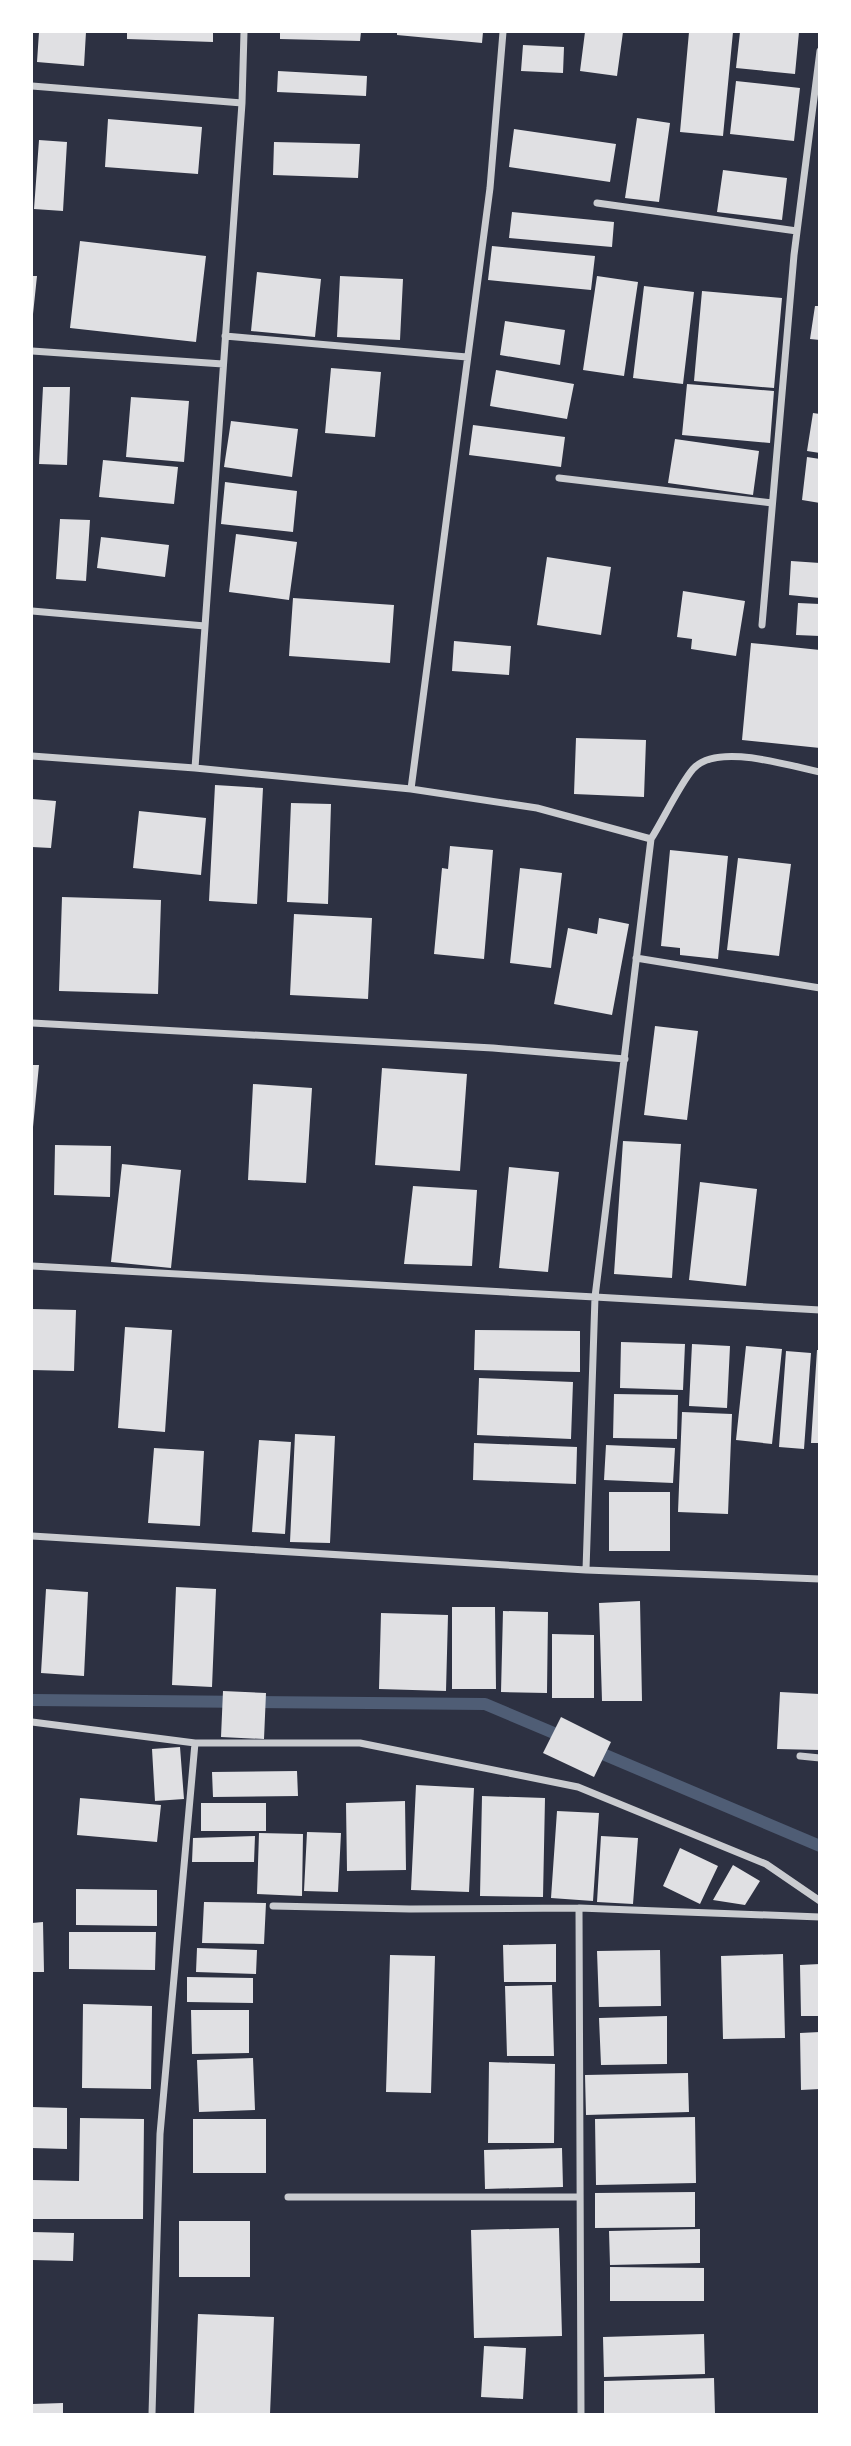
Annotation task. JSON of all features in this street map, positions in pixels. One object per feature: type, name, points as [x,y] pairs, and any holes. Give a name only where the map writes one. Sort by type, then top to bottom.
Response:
[{"type":"street","points":[[195,768],[242,103],[244,32]]},
{"type":"street","points":[[411,789],[490,188],[503,32]]},
{"type":"street","points":[[762,625],[797,231],[820,51]]},
{"type":"street","points":[[32,86],[242,103]]},
{"type":"street","points":[[597,203],[797,231]]},
{"type":"street","points":[[225,336],[467,357]]},
{"type":"street","points":[[32,351],[223,363]]},
{"type":"street","points":[[559,478],[772,503]]},
{"type":"street","points":[[32,611],[205,626]]},
{"type":"street","points":[[32,756],[195,768],[411,789],[537,808],[652,839]]},
{"type":"street","points":[[586,1570],[595,1297],[652,839],[694,768],[709,758],[751,758],[820,772]]},
{"type":"street","points":[[636,958],[820,988]]},
{"type":"street","points":[[32,1023],[493,1048],[625,1059]]},
{"type":"street","points":[[32,1266],[820,1310]]},
{"type":"street","points":[[32,1536],[586,1570],[820,1579]]},
{"type":"street","points":[[32,1722],[195,1743],[360,1743],[578,1787],[766,1864],[820,1901]]},
{"type":"street","points":[[152,2414],[160,2134],[195,1743]]},
{"type":"street","points":[[800,1756],[820,1758]]},
{"type":"street","points":[[273,1906],[410,1909],[579,1908],[820,1917]]},
{"type":"street","points":[[579,1908],[581,2414]]},
{"type":"street","points":[[288,2197],[580,2197]]},
{"type":"building","points":[[39,32],[86,32],[84,66],[37,62]]},
{"type":"building","points":[[127,32],[213,32],[213,42],[127,39]]},
{"type":"building","points":[[280,32],[361,32],[360,41],[280,39]]},
{"type":"building","points":[[397,32],[483,32],[482,43],[397,35]]},
{"type":"building","points":[[585,32],[623,32],[617,76],[580,71]]},
{"type":"building","points":[[689,32],[733,32],[723,136],[680,132]]},
{"type":"building","points":[[740,32],[799,32],[795,74],[736,68]]},
{"type":"building","points":[[523,45],[564,47],[563,73],[521,71]]},
{"type":"building","points":[[278,71],[367,76],[366,96],[277,92]]},
{"type":"building","points":[[736,81],[800,88],[794,141],[730,134]]},
{"type":"building","points":[[637,118],[670,123],[659,202],[625,198]]},
{"type":"building","points":[[108,119],[202,127],[198,174],[105,167]]},
{"type":"building","points":[[514,129],[616,144],[610,182],[509,167]]},
{"type":"building","points":[[39,140],[67,142],[63,211],[34,209]]},
{"type":"building","points":[[274,142],[360,144],[358,178],[273,175]]},
{"type":"building","points":[[723,170],[787,178],[782,220],[717,212]]},
{"type":"building","points":[[512,212],[614,222],[612,247],[509,238]]},
{"type":"building","points":[[80,241],[206,256],[196,342],[70,328]]},
{"type":"building","points":[[492,246],[595,256],[591,290],[488,280]]},
{"type":"building","points":[[257,272],[321,279],[315,337],[251,331]]},
{"type":"building","points":[[32,276],[37,276],[33,314],[32,314]]},
{"type":"building","points":[[340,276],[403,279],[400,340],[337,337]]},
{"type":"building","points":[[597,276],[638,282],[624,376],[583,370]]},
{"type":"building","points":[[644,286],[694,292],[683,384],[633,378]]},
{"type":"building","points":[[702,291],[782,298],[774,388],[694,381]]},
{"type":"building","points":[[815,306],[820,306],[820,340],[810,339]]},
{"type":"building","points":[[505,321],[565,330],[560,365],[500,355]]},
{"type":"building","points":[[331,368],[381,372],[375,437],[325,433]]},
{"type":"building","points":[[496,370],[574,384],[567,419],[490,406]]},
{"type":"building","points":[[687,384],[774,391],[770,443],[682,435]]},
{"type":"building","points":[[43,387],[70,387],[67,465],[39,464]]},
{"type":"building","points":[[131,397],[189,401],[184,462],[126,457]]},
{"type":"building","points":[[813,413],[820,414],[820,453],[807,451]]},
{"type":"building","points":[[231,421],[298,429],[292,477],[224,467]]},
{"type":"building","points":[[473,425],[565,437],[561,467],[469,455]]},
{"type":"building","points":[[675,439],[759,451],[753,495],[668,483]]},
{"type":"building","points":[[807,457],[820,459],[820,503],[802,500]]},
{"type":"building","points":[[103,460],[178,467],[174,504],[99,497]]},
{"type":"building","points":[[225,482],[297,491],[293,532],[221,524]]},
{"type":"building","points":[[60,519],[90,520],[86,581],[56,579]]},
{"type":"building","points":[[236,534],[297,542],[289,600],[229,592]]},
{"type":"building","points":[[101,537],[169,545],[165,577],[97,568]]},
{"type":"building","points":[[547,557],[611,567],[601,635],[537,625]]},
{"type":"building","points":[[791,561],[820,563],[820,598],[789,595]]},
{"type":"building","points":[[683,591],[745,601],[736,656],[691,649],[692,639],[677,637]]},
{"type":"building","points":[[293,598],[394,605],[390,663],[289,656]]},
{"type":"building","points":[[798,603],[820,604],[820,636],[796,635]]},
{"type":"building","points":[[454,641],[511,646],[509,675],[452,671]]},
{"type":"building","points":[[751,643],[820,650],[820,748],[742,740]]},
{"type":"building","points":[[576,738],[646,740],[644,797],[574,794]]},
{"type":"building","points":[[215,785],[263,788],[257,904],[209,901]]},
{"type":"building","points":[[32,799],[56,801],[51,848],[32,847]]},
{"type":"building","points":[[291,803],[331,804],[328,904],[287,902]]},
{"type":"building","points":[[139,811],[206,818],[201,875],[133,868]]},
{"type":"building","points":[[450,846],[493,850],[484,959],[434,954],[442,868],[448,869]]},
{"type":"building","points":[[670,850],[728,856],[718,959],[680,955],[680,948],[661,946]]},
{"type":"building","points":[[738,858],[791,864],[779,956],[727,950]]},
{"type":"building","points":[[520,868],[562,873],[551,968],[510,963]]},
{"type":"building","points":[[62,897],[161,900],[158,994],[59,991]]},
{"type":"building","points":[[294,914],[372,918],[368,999],[290,995]]},
{"type":"building","points":[[599,918],[629,924],[612,1015],[554,1004],[568,928],[597,934]]},
{"type":"building","points":[[655,1026],[698,1031],[687,1120],[644,1115]]},
{"type":"building","points":[[32,1065],[39,1065],[33,1127],[32,1127]]},
{"type":"building","points":[[382,1068],[467,1074],[460,1171],[375,1165]]},
{"type":"building","points":[[253,1084],[312,1088],[306,1183],[248,1180]]},
{"type":"building","points":[[623,1141],[681,1144],[672,1278],[614,1274]]},
{"type":"building","points":[[55,1145],[111,1146],[110,1197],[54,1195]]},
{"type":"building","points":[[122,1164],[181,1170],[171,1268],[111,1262]]},
{"type":"building","points":[[509,1167],[559,1172],[548,1272],[499,1268]]},
{"type":"building","points":[[700,1182],[757,1189],[746,1286],[689,1280]]},
{"type":"building","points":[[413,1186],[477,1190],[472,1266],[404,1264]]},
{"type":"building","points":[[32,1309],[76,1310],[74,1371],[32,1370]]},
{"type":"building","points":[[125,1327],[172,1330],[165,1432],[118,1428]]},
{"type":"building","points":[[475,1330],[580,1331],[580,1372],[474,1370]]},
{"type":"building","points":[[621,1342],[685,1344],[683,1390],[620,1388]]},
{"type":"building","points":[[692,1344],[730,1346],[727,1408],[689,1406]]},
{"type":"building","points":[[746,1346],[782,1349],[772,1444],[736,1440]]},
{"type":"building","points":[[817,1350],[820,1350],[820,1443],[811,1443]]},
{"type":"building","points":[[786,1351],[811,1353],[804,1449],[779,1447]]},
{"type":"building","points":[[479,1378],[573,1382],[571,1439],[477,1435]]},
{"type":"building","points":[[614,1394],[678,1395],[677,1439],[613,1438]]},
{"type":"building","points":[[682,1412],[732,1414],[728,1514],[678,1512]]},
{"type":"building","points":[[295,1434],[335,1436],[330,1543],[290,1542]]},
{"type":"building","points":[[259,1440],[291,1442],[285,1534],[252,1532]]},
{"type":"building","points":[[474,1443],[577,1447],[576,1484],[473,1480]]},
{"type":"building","points":[[606,1445],[675,1448],[673,1483],[604,1480]]},
{"type":"building","points":[[154,1448],[204,1451],[200,1526],[148,1523]]},
{"type":"building","points":[[609,1492],[670,1492],[670,1551],[609,1551]]},
{"type":"building","points":[[176,1587],[216,1589],[212,1687],[172,1685]]},
{"type":"building","points":[[46,1589],[88,1592],[84,1676],[41,1673]]},
{"type":"building","points":[[640,1601],[642,1701],[602,1701],[599,1603]]},
{"type":"building","points":[[452,1607],[495,1607],[496,1689],[452,1689]]},
{"type":"building","points":[[503,1611],[548,1612],[547,1693],[501,1692]]},
{"type":"building","points":[[381,1613],[448,1615],[446,1691],[379,1689]]},
{"type":"building","points":[[552,1634],[594,1635],[594,1698],[552,1698]]},
{"type":"building","points":[[223,1691],[266,1693],[264,1739],[221,1737]]},
{"type":"building","points":[[780,1692],[820,1694],[820,1750],[777,1749]]},
{"type":"building","points":[[561,1717],[611,1742],[594,1777],[543,1753]]},
{"type":"building","points":[[180,1747],[184,1799],[155,1801],[152,1749]]},
{"type":"building","points":[[297,1771],[298,1796],[213,1797],[212,1772]]},
{"type":"building","points":[[416,1785],[474,1788],[469,1892],[411,1890]]},
{"type":"building","points":[[482,1796],[545,1798],[543,1897],[480,1896]]},
{"type":"building","points":[[80,1798],[161,1805],[157,1842],[77,1835]]},
{"type":"building","points":[[405,1801],[406,1870],[347,1871],[346,1803]]},
{"type":"building","points":[[201,1803],[266,1803],[266,1831],[201,1831]]},
{"type":"building","points":[[557,1811],[599,1813],[593,1901],[551,1898]]},
{"type":"building","points":[[307,1832],[341,1833],[338,1892],[304,1891]]},
{"type":"building","points":[[259,1833],[303,1834],[302,1896],[257,1894]]},
{"type":"building","points":[[255,1836],[254,1862],[192,1862],[193,1838]]},
{"type":"building","points":[[601,1836],[638,1838],[633,1904],[597,1902]]},
{"type":"building","points":[[680,1848],[718,1866],[700,1904],[663,1886]]},
{"type":"building","points":[[733,1865],[760,1881],[745,1905],[713,1900]]},
{"type":"building","points":[[76,1889],[157,1890],[157,1926],[76,1925]]},
{"type":"building","points":[[204,1902],[266,1903],[264,1944],[202,1943]]},
{"type":"building","points":[[43,1922],[44,1972],[32,1972],[32,1923]]},
{"type":"building","points":[[69,1932],[156,1932],[155,1970],[69,1969]]},
{"type":"building","points":[[556,1944],[556,1982],[504,1982],[503,1945]]},
{"type":"building","points":[[197,1948],[257,1950],[256,1974],[196,1972]]},
{"type":"building","points":[[660,1950],[661,2006],[599,2007],[597,1951]]},
{"type":"building","points":[[783,1954],[785,2038],[723,2039],[721,1956]]},
{"type":"building","points":[[390,1955],[435,1956],[431,2093],[386,2092]]},
{"type":"building","points":[[820,1964],[820,2016],[801,2016],[800,1965]]},
{"type":"building","points":[[187,1977],[253,1978],[253,2003],[187,2002]]},
{"type":"building","points":[[552,1985],[554,2056],[507,2056],[505,1986]]},
{"type":"building","points":[[83,2004],[152,2006],[151,2089],[82,2088]]},
{"type":"building","points":[[191,2010],[249,2010],[249,2053],[192,2054]]},
{"type":"building","points":[[667,2016],[667,2064],[601,2065],[599,2018]]},
{"type":"building","points":[[820,2032],[820,2089],[801,2090],[800,2033]]},
{"type":"building","points":[[253,2058],[255,2110],[199,2112],[197,2060]]},
{"type":"building","points":[[489,2062],[555,2064],[554,2143],[488,2143]]},
{"type":"building","points":[[688,2073],[689,2112],[586,2115],[585,2075]]},
{"type":"building","points":[[32,2107],[67,2108],[67,2149],[32,2148]]},
{"type":"building","points":[[695,2117],[696,2183],[596,2185],[595,2119]]},
{"type":"building","points":[[80,2118],[144,2119],[143,2219],[32,2219],[32,2180],[79,2181]]},
{"type":"building","points":[[193,2119],[266,2119],[266,2173],[193,2173]]},
{"type":"building","points":[[562,2148],[563,2187],[485,2189],[484,2150]]},
{"type":"building","points":[[695,2192],[695,2227],[595,2228],[595,2193]]},
{"type":"building","points":[[179,2221],[250,2221],[250,2277],[179,2277]]},
{"type":"building","points":[[559,2228],[562,2336],[474,2338],[471,2230]]},
{"type":"building","points":[[700,2229],[700,2263],[610,2265],[609,2231]]},
{"type":"building","points":[[32,2232],[74,2233],[73,2261],[32,2260]]},
{"type":"building","points":[[610,2267],[704,2268],[704,2301],[610,2301]]},
{"type":"building","points":[[198,2314],[274,2317],[270,2414],[194,2414]]},
{"type":"building","points":[[704,2334],[705,2374],[604,2377],[603,2337]]},
{"type":"building","points":[[484,2346],[526,2348],[523,2399],[481,2397]]},
{"type":"building","points":[[714,2378],[715,2414],[604,2414],[604,2381]]},
{"type":"building","points":[[63,2403],[63,2414],[32,2414],[32,2404]]},
{"type":"waterway","points":[[32,1700],[485,1704],[568,1739]]},
{"type":"waterway","points":[[591,1749],[820,1846]]}]
